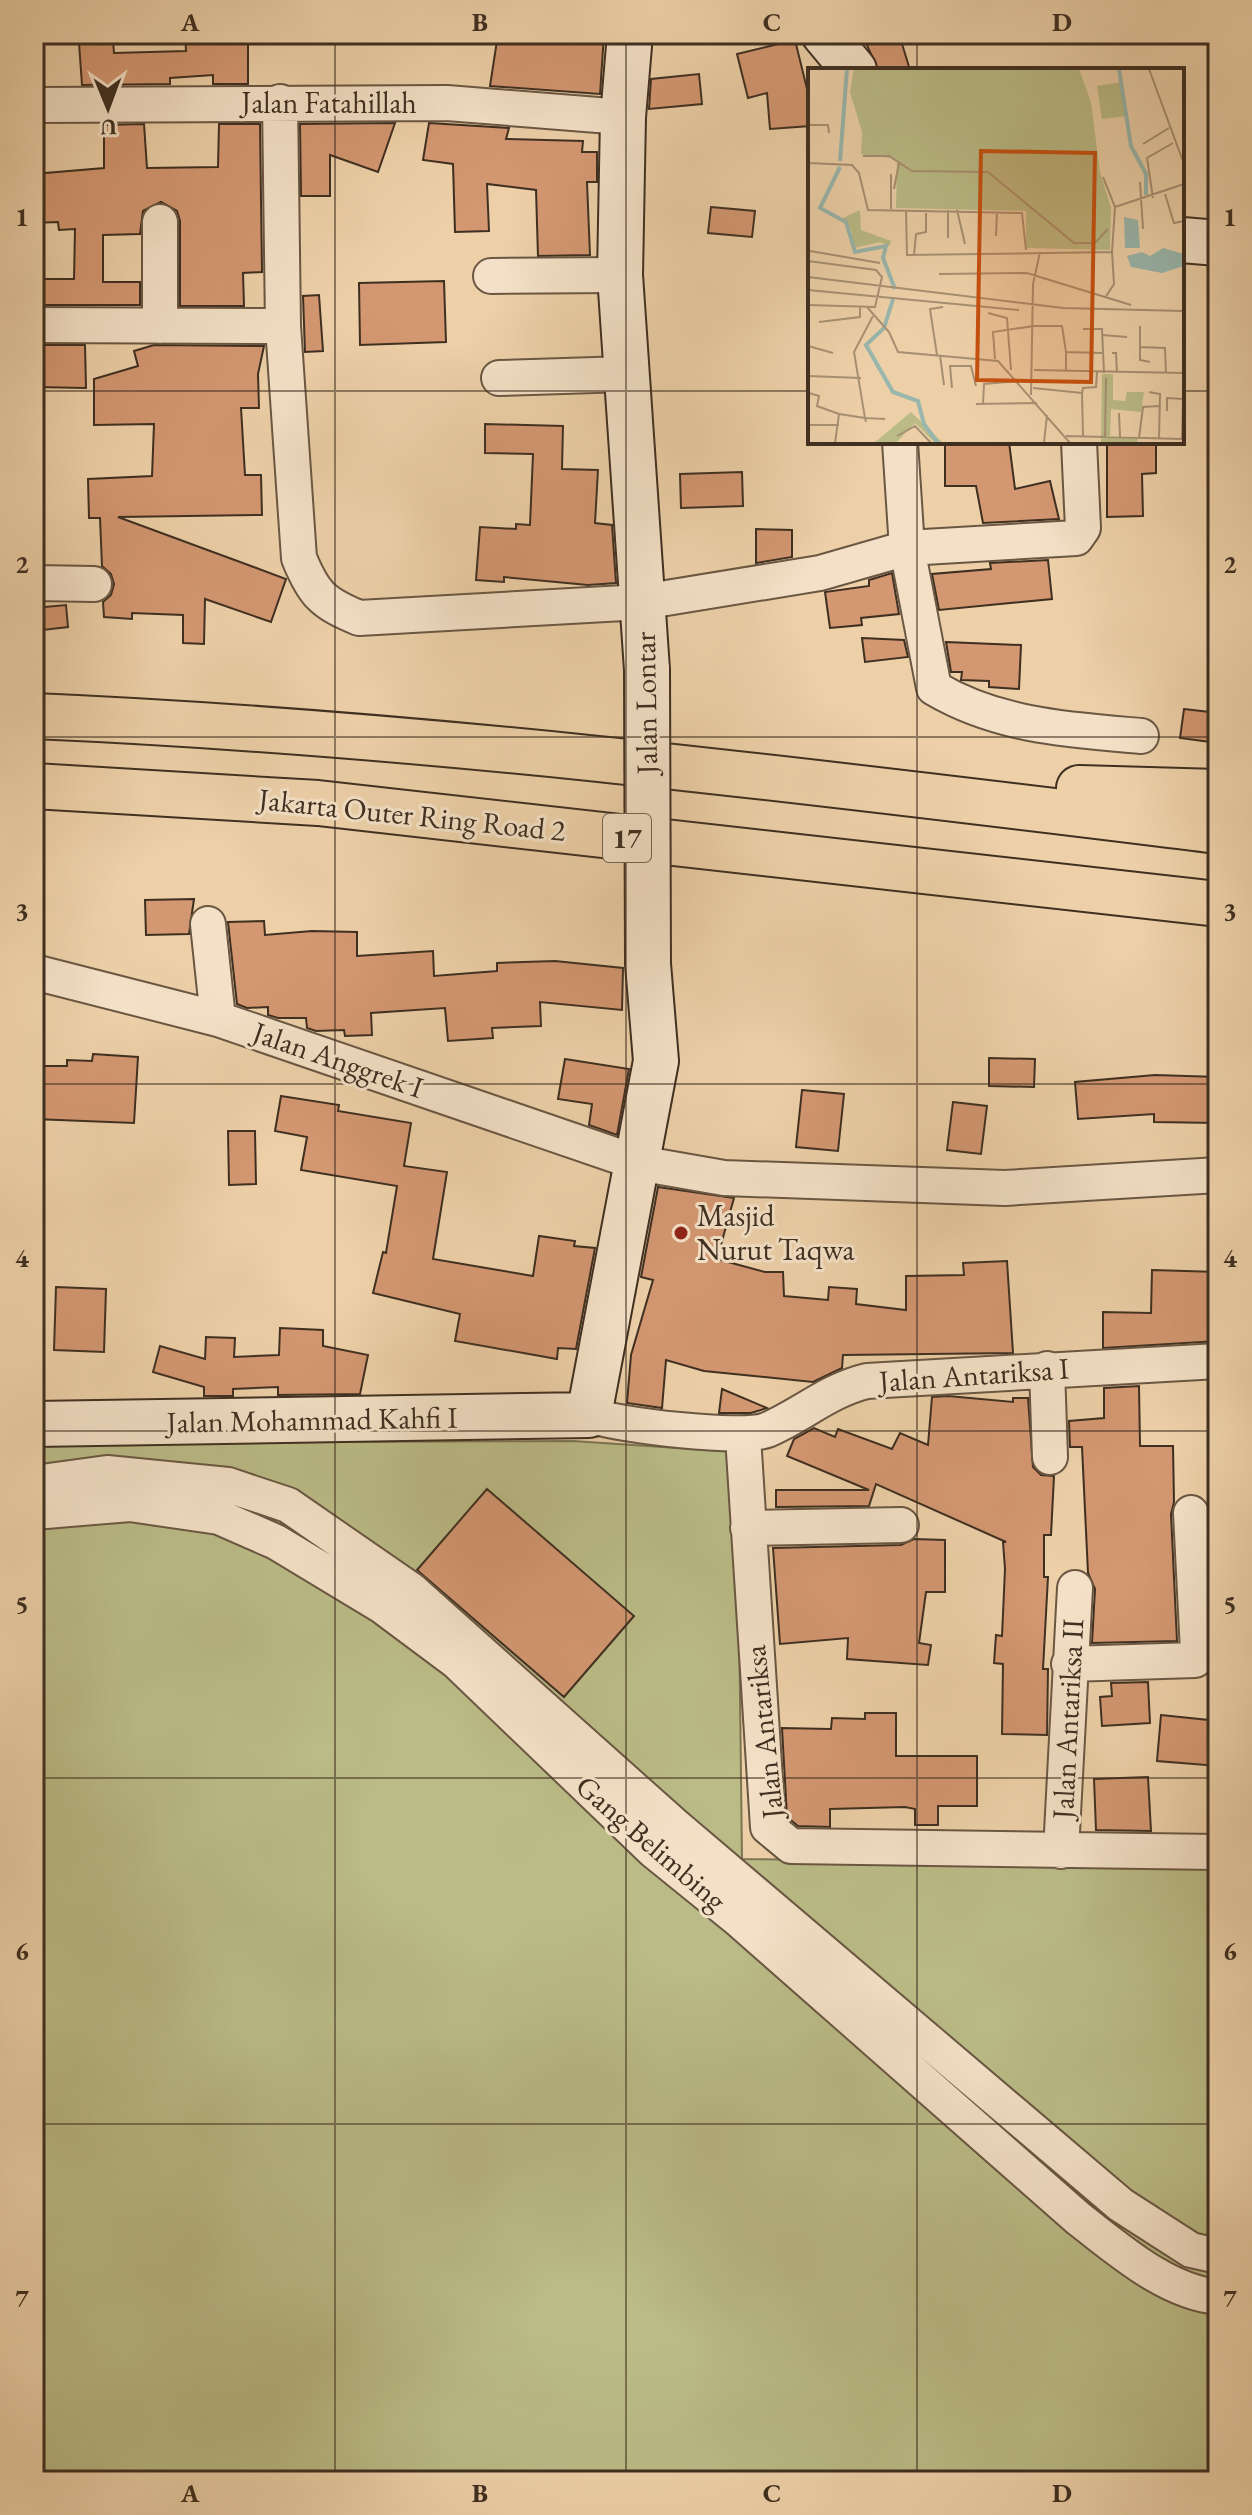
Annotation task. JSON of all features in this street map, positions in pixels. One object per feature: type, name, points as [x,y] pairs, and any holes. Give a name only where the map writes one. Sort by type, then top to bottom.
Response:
[{"type":"highway","points":[[34,716],[191,723],[801,780],[1218,831]]},
{"type":"highway","points":[[801,780],[1218,792]]},
{"type":"highway","name":"Jakarta Outer Ring Road 2","points":[[34,786],[318,803],[1218,904]]},
{"type":"street","name":"Jalan Lontar","points":[[589,1415],[656,1061],[648,964],[647,670],[620,275],[623,117],[630,34]]},
{"type":"street","points":[[824,34],[852,68]]},
{"type":"street","points":[[280,102],[283,326],[299,558],[310,585],[328,605],[359,618],[642,602],[820,573],[907,548],[1076,538],[1083,528],[1079,444]]},
{"type":"street","name":"Jalan Fatahillah","points":[[34,105],[447,103],[623,117]]},
{"type":"street","points":[[160,222],[160,326]]},
{"type":"street","points":[[1184,240],[1218,243]]},
{"type":"street","points":[[491,276],[620,275]]},
{"type":"street","points":[[34,325],[283,326]]},
{"type":"street","points":[[499,378],[627,374]]},
{"type":"street","points":[[900,444],[907,548],[934,688],[961,704],[1010,721],[1141,736]]},
{"type":"street","points":[[34,583],[94,584]]},
{"type":"street","points":[[208,924],[218,1019]]},
{"type":"street","name":"Jalan Anggrek I","points":[[34,972],[218,1019],[638,1163],[724,1178],[1005,1188],[1218,1175]]},
{"type":"street","name":"Jalan Antariksa I","points":[[743,1436],[766,1430],[840,1388],[867,1381],[1218,1361]]},
{"type":"street","points":[[1047,1369],[1050,1457]]},
{"type":"street","points":[[589,1415],[615,1424],[743,1436]]},
{"type":"street","name":"Jalan Mohammad Kahfi I","points":[[34,1424],[589,1415]]},
{"type":"street","name":"Jalan Antariksa","points":[[743,1436],[768,1827],[791,1846],[1218,1852]]},
{"type":"street","name":"Gang Belimbing","points":[[34,1483],[107,1473],[228,1485],[288,1505],[411,1590],[686,1836],[1108,2195],[1204,2253]]},
{"type":"street","name":"Gang Belimbing","points":[[34,1512],[130,1504],[219,1517],[276,1542],[382,1606],[457,1662],[654,1851],[738,1919],[1079,2219],[1126,2255],[1172,2282],[1218,2297]]},
{"type":"street","points":[[1069,1664],[1195,1660],[1198,1652],[1191,1513]]},
{"type":"street","points":[[748,1528],[901,1525]]},
{"type":"street","name":"Jalan Antariksa II","points":[[1061,1851],[1075,1588]]},
{"type":"street","points":[[1172,2282],[1204,2253]]},
{"type":"green space","points":[[573,1441],[737,1452],[742,1859],[1218,1866],[1218,2481],[34,2481],[34,1443]]},
{"type":"building","points":[[185,34],[248,34],[248,84],[213,84],[213,75],[170,78],[170,84],[82,85],[79,43],[113,41],[114,53],[186,51]]},
{"type":"building","points":[[498,34],[604,34],[600,94],[490,86]]},
{"type":"building","points":[[862,34],[899,34],[909,68],[877,68]]},
{"type":"building","points":[[795,40],[808,93],[808,126],[770,129],[767,93],[748,98],[737,54]]},
{"type":"building","points":[[699,74],[702,104],[649,109],[651,79]]},
{"type":"building","points":[[395,123],[378,172],[330,155],[330,196],[301,196],[300,124]]},
{"type":"building","points":[[429,123],[509,128],[506,139],[583,141],[582,152],[597,152],[597,182],[587,182],[590,255],[538,256],[536,190],[487,184],[489,231],[455,232],[453,164],[423,160]]},
{"type":"building","points":[[144,124],[147,168],[218,167],[219,124],[260,124],[262,272],[243,273],[244,306],[180,306],[180,221],[177,211],[161,202],[143,211],[140,234],[103,235],[103,282],[140,282],[140,305],[41,305],[41,279],[74,279],[75,229],[59,230],[58,222],[34,223],[34,174],[104,168],[104,125]]},
{"type":"building","points":[[711,207],[755,211],[752,237],[708,233]]},
{"type":"building","points":[[444,281],[446,342],[360,345],[359,283]]},
{"type":"building","points":[[319,295],[323,351],[305,352],[303,296]]},
{"type":"building","points":[[41,345],[85,345],[86,388],[34,387],[34,348],[41,348]]},
{"type":"building","points":[[154,345],[264,346],[258,374],[259,408],[241,408],[245,475],[261,475],[262,515],[118,517],[286,579],[271,622],[205,599],[204,644],[183,643],[183,615],[132,613],[132,619],[104,617],[103,602],[111,595],[114,584],[111,574],[102,566],[100,518],[89,518],[88,479],[152,476],[154,424],[94,425],[94,379],[138,366],[134,351]]},
{"type":"building","points":[[485,424],[563,426],[562,469],[598,470],[595,523],[612,525],[616,583],[588,585],[504,577],[504,582],[476,580],[480,527],[516,529],[516,524],[530,525],[533,454],[485,453]]},
{"type":"building","points":[[945,444],[1009,444],[1015,489],[1050,481],[1059,519],[983,523],[976,486],[945,486]]},
{"type":"building","points":[[1156,444],[1156,473],[1142,474],[1143,516],[1107,517],[1107,445]]},
{"type":"building","points":[[742,472],[743,506],[681,508],[680,474]]},
{"type":"building","points":[[756,529],[792,530],[792,557],[756,563]]},
{"type":"building","points":[[1048,560],[1052,599],[939,610],[932,574],[991,569],[990,563]]},
{"type":"building","points":[[892,573],[899,614],[861,618],[862,625],[830,628],[825,592],[869,586],[869,580]]},
{"type":"building","points":[[66,605],[68,627],[34,631],[34,608]]},
{"type":"building","points":[[862,638],[904,640],[908,657],[865,662]]},
{"type":"building","points":[[946,642],[1021,645],[1019,689],[989,687],[989,681],[961,680],[962,672],[951,672]]},
{"type":"building","points":[[1184,709],[1218,713],[1218,743],[1180,738]]},
{"type":"building","points":[[194,899],[189,934],[146,935],[145,900]]},
{"type":"building","points":[[264,921],[265,935],[312,931],[357,932],[357,956],[433,951],[434,976],[497,971],[497,963],[555,961],[623,968],[622,1010],[540,1002],[541,1026],[492,1028],[493,1038],[448,1041],[445,1008],[371,1013],[372,1035],[345,1036],[344,1030],[316,1031],[307,1028],[306,1018],[278,1018],[268,1015],[268,1007],[247,1008],[237,1004],[228,922]]},
{"type":"building","points":[[93,1054],[138,1057],[134,1123],[34,1119],[34,1066],[67,1066],[67,1060],[92,1061]]},
{"type":"building","points":[[989,1058],[1035,1059],[1034,1087],[989,1086]]},
{"type":"building","points":[[565,1059],[629,1069],[617,1135],[589,1125],[592,1104],[558,1099]]},
{"type":"building","points":[[1155,1075],[1218,1077],[1218,1123],[1154,1122],[1154,1114],[1078,1119],[1075,1082]]},
{"type":"building","points":[[802,1090],[844,1094],[838,1151],[796,1147]]},
{"type":"building","points":[[281,1096],[339,1105],[338,1111],[411,1123],[404,1166],[447,1172],[433,1259],[533,1276],[539,1236],[575,1241],[574,1246],[595,1248],[576,1349],[558,1348],[557,1359],[455,1341],[460,1314],[373,1293],[383,1252],[386,1253],[397,1186],[301,1170],[307,1137],[275,1131]]},
{"type":"building","points":[[953,1102],[987,1106],[981,1154],[947,1150]]},
{"type":"building","points":[[228,1131],[255,1131],[256,1184],[229,1185]]},
{"type":"building","points":[[658,1187],[734,1198],[717,1259],[765,1272],[783,1272],[784,1296],[828,1300],[829,1287],[857,1289],[856,1304],[906,1310],[906,1276],[964,1275],[963,1263],[1007,1261],[1013,1353],[843,1355],[842,1368],[813,1382],[704,1371],[666,1360],[662,1408],[627,1403],[631,1355],[653,1280],[641,1277]]},
{"type":"building","points":[[1152,1270],[1218,1272],[1218,1341],[1103,1348],[1103,1312],[1151,1313]]},
{"type":"building","points":[[56,1287],[106,1289],[104,1352],[54,1350]]},
{"type":"building","points":[[280,1328],[323,1330],[323,1346],[368,1355],[360,1394],[278,1395],[278,1387],[233,1389],[233,1396],[204,1396],[204,1387],[153,1372],[160,1346],[205,1359],[206,1337],[235,1338],[234,1357],[279,1355]]},
{"type":"building","points":[[1139,1386],[1140,1446],[1173,1446],[1174,1502],[1171,1514],[1177,1641],[1092,1643],[1095,1589],[1088,1573],[1082,1447],[1070,1447],[1069,1421],[1104,1418],[1104,1388]]},
{"type":"building","points":[[722,1389],[767,1408],[751,1413],[719,1413]]},
{"type":"building","points":[[932,1397],[1013,1402],[1013,1398],[1028,1398],[1033,1467],[1041,1475],[1054,1476],[1051,1535],[1044,1535],[1044,1577],[1048,1577],[1043,1669],[1048,1669],[1047,1735],[1002,1734],[1003,1664],[994,1663],[996,1635],[1002,1636],[1003,1542],[1006,1542],[876,1484],[869,1506],[776,1507],[776,1490],[869,1490],[787,1456],[794,1439],[814,1428],[835,1437],[838,1429],[892,1449],[900,1433],[928,1445]]},
{"type":"building","points":[[487,1489],[634,1616],[564,1697],[417,1570]]},
{"type":"building","points":[[914,1539],[945,1540],[945,1592],[926,1592],[919,1643],[931,1645],[928,1665],[847,1659],[848,1638],[780,1644],[773,1548],[901,1545]]},
{"type":"building","points":[[1148,1682],[1150,1723],[1102,1726],[1100,1697],[1112,1696],[1111,1683]]},
{"type":"building","points":[[865,1713],[896,1713],[896,1756],[977,1756],[977,1806],[938,1806],[938,1825],[915,1825],[915,1809],[905,1807],[830,1809],[830,1827],[798,1826],[787,1817],[782,1728],[831,1729],[832,1718],[865,1719]]},
{"type":"building","points":[[1161,1715],[1218,1721],[1218,1766],[1157,1761]]},
{"type":"building","points":[[1148,1777],[1151,1831],[1096,1830],[1094,1779]]},
{"type":"place","name":"Masjid Nurut Taqwa","points":[[681,1233]]}]
